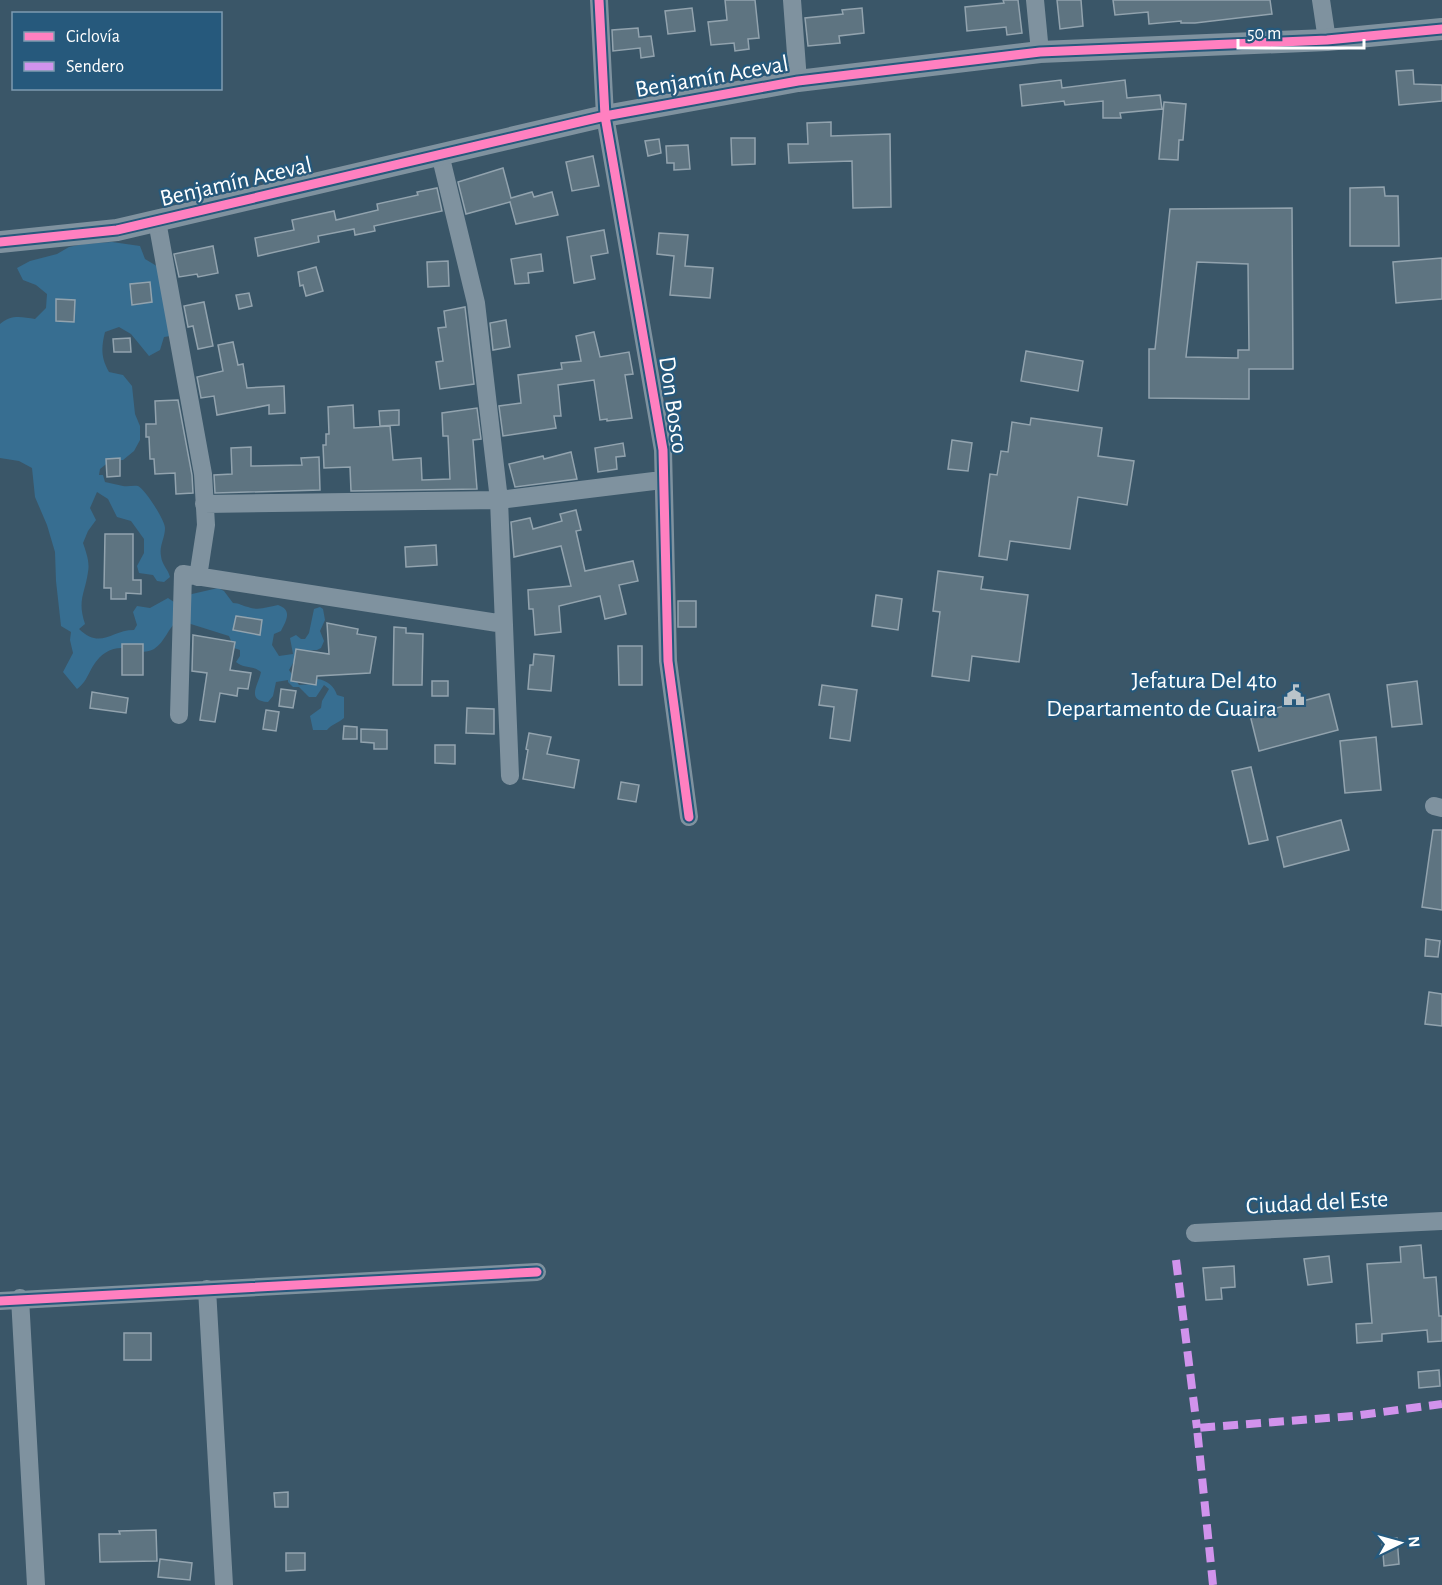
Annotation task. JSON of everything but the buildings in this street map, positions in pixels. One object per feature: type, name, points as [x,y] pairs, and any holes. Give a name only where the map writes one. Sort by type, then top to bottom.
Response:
[{"type":"street","name":"Don Bosco","points":[[599,0],[605,116],[663,450],[668,661],[689,817]]},
{"type":"street","points":[[792,0],[798,81]]},
{"type":"street","points":[[1035,0],[1040,52]]},
{"type":"street","points":[[1321,0],[1327,40]]},
{"type":"street","name":"Benjamín Aceval","points":[[0,242],[117,230],[605,116],[798,81],[1040,52],[1327,40],[1442,29]]},
{"type":"street","points":[[440,154],[476,303],[500,500],[510,776]]},
{"type":"street","points":[[157,221],[202,474],[206,525],[198,577]]},
{"type":"street","points":[[204,504],[500,500],[662,480]]},
{"type":"street","points":[[179,715],[183,574],[504,624]]},
{"type":"street","name":"Ciudad del Este","points":[[1195,1233],[1442,1221]]},
{"type":"street","points":[[0,1301],[20,1298],[537,1272]]},
{"type":"street","points":[[207,1289],[224,1585]]},
{"type":"street","points":[[20,1298],[36,1585]]},
{"type":"shaded area","points":[[112,242],[140,246],[145,259],[160,268],[177,335],[164,337],[160,350],[149,356],[131,334],[119,327],[105,332],[102,348],[104,362],[109,372],[123,375],[132,386],[135,414],[140,426],[140,440],[134,451],[123,460],[110,461],[100,469],[99,475],[103,475],[105,482],[138,486],[149,498],[164,524],[161,556],[170,577],[164,582],[157,581],[153,575],[139,573],[137,566],[144,553],[144,539],[131,521],[117,517],[108,499],[97,492],[90,508],[96,520],[83,543],[88,568],[82,603],[85,624],[79,629],[87,635],[100,639],[134,630],[137,625],[133,612],[137,606],[150,608],[168,598],[174,602],[192,594],[218,588],[224,591],[233,603],[256,609],[278,605],[286,610],[286,620],[281,631],[274,634],[272,645],[279,656],[293,654],[290,638],[296,635],[305,639],[309,633],[314,609],[320,607],[323,609],[325,620],[320,631],[324,641],[321,648],[300,651],[289,670],[299,685],[313,684],[317,679],[321,680],[330,684],[337,695],[344,697],[344,718],[327,730],[313,730],[310,716],[321,708],[329,689],[324,685],[316,697],[309,697],[299,687],[293,687],[288,680],[276,682],[273,696],[268,702],[261,701],[257,699],[255,691],[261,672],[236,662],[240,656],[240,650],[234,648],[229,636],[178,620],[154,649],[142,652],[119,648],[105,653],[77,689],[63,672],[73,653],[71,632],[61,626],[55,552],[35,497],[32,468],[19,461],[0,458],[0,324],[12,317],[35,319],[46,308],[47,294],[36,285],[23,280],[17,268],[30,261],[57,254],[69,247]]},
{"type":"marked path","points":[[1176,1260],[1197,1428]]},
{"type":"marked path","points":[[1213,1585],[1197,1428],[1353,1416],[1442,1404]]},
{"type":"cycle path","points":[[599,0],[605,116],[663,450],[668,661],[689,817]]},
{"type":"cycle path","points":[[0,242],[117,230],[605,116],[798,81],[1040,52],[1327,40],[1442,29]]},
{"type":"cycle path","points":[[0,1301],[537,1272]]},
{"type":"place","name":"Jefatura Del 4to Departamento de Guaira","points":[[1294,695]]}]
